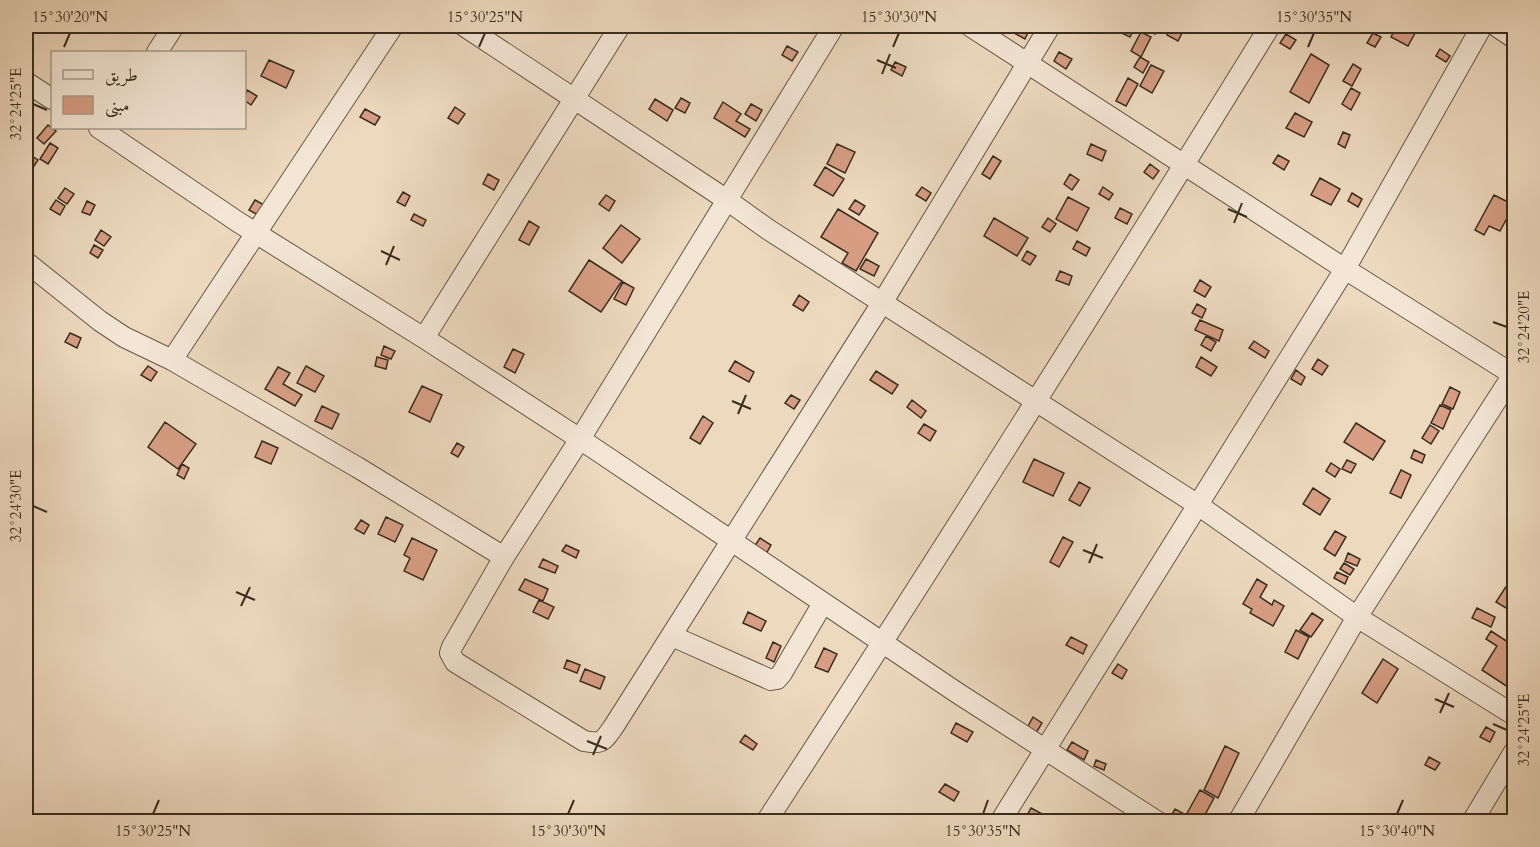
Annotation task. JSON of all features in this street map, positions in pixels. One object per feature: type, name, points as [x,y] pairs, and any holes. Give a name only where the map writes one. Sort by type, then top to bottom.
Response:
[{"type":"street","points":[[158,51],[174,26]]},
{"type":"street","points":[[172,360],[393,26]]},
{"type":"street","points":[[464,26],[769,230],[1198,505],[1357,617],[1515,715]]},
{"type":"street","points":[[424,338],[620,26]]},
{"type":"street","points":[[834,26],[504,557],[452,647],[450,653],[455,662],[584,741],[596,743],[604,740],[672,636],[882,303],[1050,26]]},
{"type":"street","points":[[970,26],[1345,269],[1514,374],[1357,617],[1238,822]]},
{"type":"street","points":[[766,822],[1035,402],[1270,26]]},
{"type":"street","points":[[1000,822],[1345,269],[1482,26]]},
{"type":"street","points":[[1496,26],[1515,38]]},
{"type":"street","points":[[26,82],[51,98]]},
{"type":"street","points":[[104,129],[257,234],[580,438],[823,603],[1158,822]]},
{"type":"street","points":[[26,262],[100,321],[124,337],[172,360],[357,466],[504,557]]},
{"type":"street","points":[[672,636],[771,680],[777,679],[783,673],[823,603]]},
{"type":"street","points":[[1472,822],[1515,752]]},
{"type":"building","points":[[1021,26],[1029,30],[1025,39],[1005,28]]},
{"type":"building","points":[[1112,26],[1135,27],[1130,37],[1111,28]]},
{"type":"building","points":[[1142,26],[1158,26],[1155,34],[1141,28]]},
{"type":"building","points":[[1172,26],[1183,31],[1178,41],[1167,35]]},
{"type":"building","points":[[1397,26],[1419,26],[1408,46],[1391,37]]},
{"type":"building","points":[[1141,32],[1151,37],[1141,57],[1131,51]]},
{"type":"building","points":[[1373,33],[1381,37],[1375,47],[1367,43]]},
{"type":"building","points":[[1286,34],[1296,40],[1290,49],[1280,43]]},
{"type":"building","points":[[787,46],[798,52],[792,61],[782,55]]},
{"type":"building","points":[[1440,49],[1450,56],[1446,62],[1436,56]]},
{"type":"building","points":[[1059,52],[1072,59],[1066,69],[1054,61]]},
{"type":"building","points":[[1311,54],[1329,65],[1309,103],[1290,92]]},
{"type":"building","points":[[1140,57],[1149,62],[1143,73],[1134,67]]},
{"type":"building","points":[[269,60],[294,71],[286,88],[261,76]]},
{"type":"building","points":[[895,62],[906,67],[902,76],[891,70]]},
{"type":"building","points":[[1353,64],[1361,69],[1352,86],[1343,81]]},
{"type":"building","points":[[1151,65],[1164,71],[1152,93],[1140,86]]},
{"type":"building","points":[[1128,78],[1138,84],[1126,106],[1116,101]]},
{"type":"building","points":[[1351,88],[1360,93],[1351,110],[1342,104]]},
{"type":"building","points":[[247,90],[257,96],[251,105],[246,101]]},
{"type":"building","points":[[681,98],[690,103],[685,113],[675,108]]},
{"type":"building","points":[[655,99],[673,110],[667,121],[649,109]]},
{"type":"building","points":[[723,102],[741,114],[736,121],[750,129],[745,137],[714,118]]},
{"type":"building","points":[[751,104],[762,110],[756,121],[745,114]]},
{"type":"building","points":[[455,107],[465,114],[458,124],[448,118]]},
{"type":"building","points":[[365,109],[380,117],[375,125],[360,117]]},
{"type":"building","points":[[1295,113],[1312,122],[1304,137],[1286,128]]},
{"type":"building","points":[[48,125],[56,131],[44,144],[37,138]]},
{"type":"building","points":[[1343,132],[1350,135],[1345,148],[1338,144]]},
{"type":"building","points":[[50,143],[58,148],[48,164],[40,159]]},
{"type":"building","points":[[837,144],[855,152],[845,173],[827,164]]},
{"type":"building","points":[[1091,144],[1106,151],[1102,161],[1087,154]]},
{"type":"building","points":[[26,152],[38,160],[26,178]]},
{"type":"building","points":[[1278,155],[1289,161],[1284,170],[1273,163]]},
{"type":"building","points":[[993,156],[1001,161],[990,179],[982,174]]},
{"type":"building","points":[[1150,164],[1159,171],[1153,179],[1144,172]]},
{"type":"building","points":[[825,167],[844,179],[833,196],[814,185]]},
{"type":"building","points":[[488,174],[499,180],[494,190],[483,184]]},
{"type":"building","points":[[1070,174],[1079,180],[1072,190],[1064,184]]},
{"type":"building","points":[[1320,178],[1340,189],[1331,205],[1311,195]]},
{"type":"building","points":[[26,183],[32,187],[26,198]]},
{"type":"building","points":[[922,187],[931,193],[926,201],[916,195]]},
{"type":"building","points":[[1103,187],[1113,194],[1109,200],[1099,194]]},
{"type":"building","points":[[65,188],[74,194],[67,204],[58,198]]},
{"type":"building","points":[[403,192],[410,196],[405,206],[397,202]]},
{"type":"building","points":[[1352,193],[1362,199],[1358,207],[1348,201]]},
{"type":"building","points":[[606,195],[615,201],[609,211],[599,204]]},
{"type":"building","points":[[1494,195],[1514,205],[1500,231],[1489,226],[1484,235],[1475,230]]},
{"type":"building","points":[[1068,197],[1089,208],[1077,231],[1056,219]]},
{"type":"building","points":[[56,200],[65,206],[60,215],[50,209]]},
{"type":"building","points":[[255,200],[266,206],[260,216],[249,210]]},
{"type":"building","points":[[855,200],[865,206],[859,215],[849,209]]},
{"type":"building","points":[[87,201],[95,205],[90,215],[82,212]]},
{"type":"building","points":[[1120,208],[1132,214],[1127,224],[1115,218]]},
{"type":"building","points":[[838,209],[878,233],[856,271],[842,263],[848,253],[821,237]]},
{"type":"building","points":[[414,214],[426,220],[423,226],[411,220]]},
{"type":"building","points":[[994,218],[1028,238],[1017,256],[984,236]]},
{"type":"building","points":[[1048,218],[1056,224],[1050,232],[1042,227]]},
{"type":"building","points":[[529,221],[539,227],[529,245],[519,240]]},
{"type":"building","points":[[621,225],[640,239],[622,263],[603,248]]},
{"type":"building","points":[[101,230],[111,237],[104,246],[95,240]]},
{"type":"building","points":[[1077,241],[1090,248],[1086,256],[1073,249]]},
{"type":"building","points":[[94,245],[103,250],[98,258],[90,253]]},
{"type":"building","points":[[1027,251],[1036,256],[1030,265],[1022,260]]},
{"type":"building","points":[[866,259],[879,266],[874,276],[860,269]]},
{"type":"building","points":[[589,260],[622,281],[601,312],[569,291]]},
{"type":"building","points":[[1060,271],[1072,276],[1069,285],[1056,280]]},
{"type":"building","points":[[1200,280],[1211,287],[1205,297],[1194,291]]},
{"type":"building","points":[[623,282],[634,288],[626,305],[614,299]]},
{"type":"building","points":[[799,295],[809,302],[803,311],[793,305]]},
{"type":"building","points":[[1197,304],[1206,309],[1202,318],[1192,313]]},
{"type":"building","points":[[1200,320],[1223,330],[1219,341],[1195,330]]},
{"type":"building","points":[[70,333],[81,338],[77,348],[65,342]]},
{"type":"building","points":[[1206,336],[1216,342],[1211,351],[1201,345]]},
{"type":"building","points":[[1254,341],[1269,351],[1265,358],[1249,348]]},
{"type":"building","points":[[384,346],[395,351],[391,359],[381,355]]},
{"type":"building","points":[[513,349],[524,354],[515,373],[504,367]]},
{"type":"building","points":[[377,357],[388,360],[386,369],[375,366]]},
{"type":"building","points":[[1201,357],[1217,367],[1211,376],[1196,367]]},
{"type":"building","points":[[1318,359],[1328,366],[1322,375],[1312,369]]},
{"type":"building","points":[[735,361],[754,372],[749,382],[729,371]]},
{"type":"building","points":[[148,366],[157,372],[151,381],[141,375]]},
{"type":"building","points":[[306,366],[324,376],[315,392],[297,383]]},
{"type":"building","points":[[278,367],[290,373],[283,384],[302,395],[295,406],[265,389]]},
{"type":"building","points":[[1296,370],[1305,377],[1301,385],[1291,379]]},
{"type":"building","points":[[876,371],[898,385],[892,394],[870,380]]},
{"type":"building","points":[[422,386],[442,395],[430,422],[409,412]]},
{"type":"building","points":[[1450,387],[1460,392],[1453,409],[1442,404]]},
{"type":"building","points":[[791,395],[800,400],[794,409],[785,403]]},
{"type":"building","points":[[912,400],[926,411],[921,418],[907,407]]},
{"type":"building","points":[[1440,405],[1451,410],[1443,429],[1431,423]]},
{"type":"building","points":[[322,406],[339,414],[332,429],[315,421]]},
{"type":"building","points":[[703,416],[713,423],[700,444],[690,438]]},
{"type":"building","points":[[165,422],[196,444],[178,469],[148,447]]},
{"type":"building","points":[[1356,423],[1385,441],[1373,460],[1344,442]]},
{"type":"building","points":[[924,424],[936,431],[930,441],[918,433]]},
{"type":"building","points":[[1430,425],[1439,431],[1431,444],[1422,438]]},
{"type":"building","points":[[262,441],[278,448],[271,464],[255,457]]},
{"type":"building","points":[[457,443],[464,447],[458,457],[451,453]]},
{"type":"building","points":[[1414,450],[1425,455],[1422,463],[1411,458]]},
{"type":"building","points":[[1034,459],[1064,473],[1053,496],[1023,482]]},
{"type":"building","points":[[1347,460],[1356,464],[1351,473],[1342,469]]},
{"type":"building","points":[[1331,463],[1340,469],[1335,477],[1326,471]]},
{"type":"building","points":[[182,464],[189,468],[184,479],[177,475]]},
{"type":"building","points":[[1401,470],[1411,475],[1401,498],[1390,493]]},
{"type":"building","points":[[1079,482],[1090,488],[1080,506],[1069,500]]},
{"type":"building","points":[[1313,488],[1330,499],[1320,515],[1303,504]]},
{"type":"building","points":[[386,517],[403,525],[395,542],[378,534]]},
{"type":"building","points":[[361,520],[369,525],[364,534],[355,529]]},
{"type":"building","points":[[1335,531],[1346,537],[1335,556],[1324,549]]},
{"type":"building","points":[[1063,537],[1073,542],[1059,567],[1050,562]]},
{"type":"building","points":[[412,538],[437,550],[423,580],[404,571],[410,558],[404,555]]},
{"type":"building","points":[[760,538],[771,545],[766,554],[754,547]]},
{"type":"building","points":[[566,545],[579,551],[576,558],[562,551]]},
{"type":"building","points":[[1348,553],[1360,559],[1357,566],[1345,561]]},
{"type":"building","points":[[543,559],[558,566],[555,573],[539,567]]},
{"type":"building","points":[[1344,563],[1354,569],[1350,575],[1340,569]]},
{"type":"building","points":[[1337,572],[1348,577],[1345,584],[1334,578]]},
{"type":"building","points":[[525,579],[548,589],[543,601],[519,590]]},
{"type":"building","points":[[1257,579],[1267,585],[1260,597],[1272,605],[1274,600],[1284,606],[1273,626],[1250,613],[1252,609],[1243,604]]},
{"type":"building","points":[[1509,582],[1514,586],[1514,594],[1506,608],[1496,602]]},
{"type":"building","points":[[539,600],[554,607],[548,619],[533,612]]},
{"type":"building","points":[[1477,608],[1495,617],[1491,627],[1472,618]]},
{"type":"building","points":[[748,612],[766,621],[761,631],[743,623]]},
{"type":"building","points":[[1312,613],[1323,620],[1311,637],[1300,630]]},
{"type":"building","points":[[1296,630],[1309,637],[1298,659],[1285,652]]},
{"type":"building","points":[[1491,631],[1514,646],[1514,691],[1482,670],[1497,646],[1486,639]]},
{"type":"building","points":[[1071,637],[1087,645],[1083,654],[1066,645]]},
{"type":"building","points":[[773,642],[781,646],[774,662],[766,658]]},
{"type":"building","points":[[824,648],[837,654],[828,672],[815,667]]},
{"type":"building","points":[[1383,659],[1398,669],[1377,703],[1362,693]]},
{"type":"building","points":[[567,660],[580,665],[577,673],[564,668]]},
{"type":"building","points":[[1118,664],[1127,670],[1122,679],[1112,673]]},
{"type":"building","points":[[585,669],[605,677],[600,689],[580,681]]},
{"type":"building","points":[[1033,717],[1042,723],[1036,733],[1027,728]]},
{"type":"building","points":[[956,723],[973,732],[967,742],[951,733]]},
{"type":"building","points":[[1486,727],[1495,732],[1490,742],[1480,737]]},
{"type":"building","points":[[745,735],[757,744],[753,750],[740,742]]},
{"type":"building","points":[[1072,742],[1088,751],[1084,760],[1067,750]]},
{"type":"building","points":[[1225,746],[1239,753],[1218,798],[1204,790]]},
{"type":"building","points":[[1429,757],[1440,763],[1435,770],[1425,765]]},
{"type":"building","points":[[1096,760],[1106,764],[1104,770],[1094,766]]},
{"type":"building","points":[[945,784],[959,792],[954,801],[939,792]]},
{"type":"building","points":[[1200,790],[1214,798],[1201,822],[1168,821],[1175,809],[1186,815]]},
{"type":"building","points":[[1031,808],[1048,817],[1046,822],[1034,822],[1026,817]]}]
